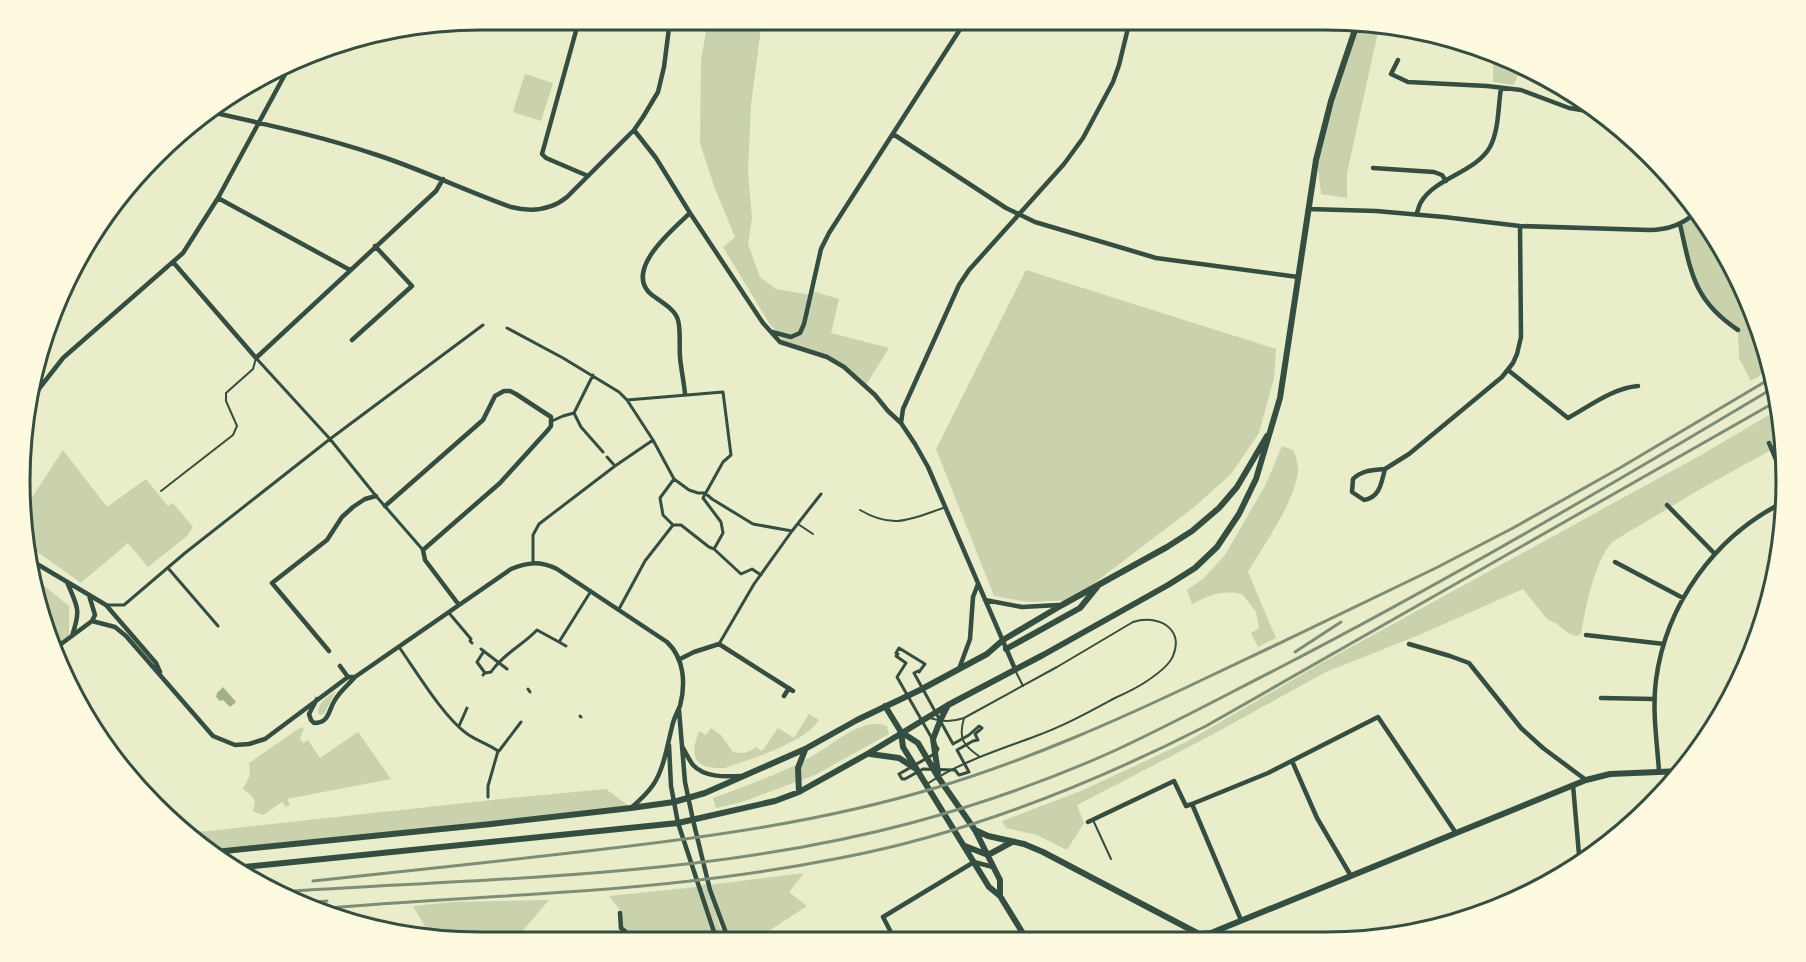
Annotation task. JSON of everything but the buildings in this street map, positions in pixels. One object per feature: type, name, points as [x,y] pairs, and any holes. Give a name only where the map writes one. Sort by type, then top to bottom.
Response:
[{"type":"main road","points":[[247,867],[678,823],[775,801],[799,792],[869,753],[926,717],[1148,597],[1195,568],[1216,547],[1239,514],[1256,479],[1272,428],[1280,398],[1316,160],[1331,101],[1355,31]]},
{"type":"main road","points":[[223,851],[631,808],[674,802],[705,793],[805,749],[987,654],[1003,640],[1192,531],[1219,508],[1237,487],[1272,428]]},
{"type":"main road","points":[[1006,649],[1080,608],[1100,585]]},
{"type":"main road","points":[[938,777],[933,739],[948,705]]},
{"type":"main road","points":[[885,706],[901,732],[903,747],[989,887],[1000,896],[1022,932]]},
{"type":"main road","points":[[901,732],[918,743],[938,777],[975,830],[1000,880],[1000,896]]},
{"type":"main road","points":[[799,792],[798,768],[805,749]]},
{"type":"main road","points":[[869,753],[899,758],[919,771]]},
{"type":"main road","points":[[1213,932],[1586,780],[1611,774],[1670,771]]},
{"type":"main road","points":[[975,830],[1043,852],[1195,932]]},
{"type":"main road","points":[[965,846],[988,855],[1012,842]]},
{"type":"street","points":[[576,30],[542,154],[546,158],[588,176]]},
{"type":"street","points":[[219,114],[324,138],[443,179],[510,207],[538,210],[559,203],[634,130],[658,92],[669,30]]},
{"type":"street","points":[[772,332],[791,337],[800,333],[825,240],[960,30]]},
{"type":"street","points":[[901,423],[903,409],[958,285],[1018,214],[1064,165],[1083,138],[1113,82],[1128,30]]},
{"type":"street","points":[[1398,60],[1391,74],[1408,81],[1521,90],[1569,108],[1582,110]]},
{"type":"street","points":[[40,389],[63,358],[183,253],[218,198],[284,76]]},
{"type":"street","points":[[1416,215],[1421,202],[1430,192],[1476,162],[1488,150],[1496,132],[1501,88]]},
{"type":"street","points":[[634,130],[656,158],[759,317],[780,342],[818,353],[844,367],[901,423],[928,467],[1015,669]]},
{"type":"street","points":[[893,134],[1006,208],[1035,222],[1156,258],[1298,277]]},
{"type":"street","points":[[1373,168],[1434,172],[1442,175],[1446,181]]},
{"type":"street","points":[[256,358],[436,191],[443,179]]},
{"type":"street","points":[[218,198],[350,270]]},
{"type":"street","points":[[1308,208],[1416,215],[1520,226],[1666,230],[1691,217]]},
{"type":"street","points":[[685,394],[680,357],[679,321],[676,314],[646,290],[642,272],[644,265],[664,239],[690,213]]},
{"type":"street","points":[[1680,224],[1691,270],[1702,297],[1722,320],[1738,330]]},
{"type":"street","points":[[1386,469],[1381,486],[1372,498],[1364,500],[1352,492],[1353,479],[1358,473],[1386,469],[1409,454],[1496,383],[1508,370],[1517,354],[1521,337],[1520,226]]},
{"type":"street","points":[[352,340],[412,286],[375,246]]},
{"type":"street","points":[[172,262],[330,439],[423,550],[425,560],[459,605]]},
{"type":"street","points":[[106,605],[124,605],[330,439],[483,325]]},
{"type":"street","points":[[507,327],[619,392],[627,400],[653,440],[674,479],[689,490],[705,493],[753,524],[792,531]]},
{"type":"street","points":[[1508,370],[1568,418],[1613,393],[1627,387],[1638,386]]},
{"type":"street","points":[[552,422],[574,413],[593,375]]},
{"type":"street","points":[[385,506],[483,420],[492,401],[500,392],[510,391],[551,417],[552,422],[548,430],[500,483],[423,550]]},
{"type":"street","points":[[627,400],[723,392],[731,455],[723,462],[703,498],[721,522],[723,533],[714,549]]},
{"type":"street","points":[[574,413],[581,427],[603,453]]},
{"type":"street","points":[[533,562],[533,535],[539,525],[615,466],[653,440]]},
{"type":"street","points":[[1769,443],[1775,457]]},
{"type":"street","points":[[608,457],[615,466]]},
{"type":"street","points":[[674,479],[660,498],[663,515],[673,525],[681,525],[714,549],[741,574],[752,569],[761,575]]},
{"type":"street","points":[[680,659],[719,644],[740,606],[761,575],[821,495]]},
{"type":"street","points":[[329,651],[272,583],[327,540],[342,517],[353,507],[365,499],[376,496]]},
{"type":"street","points":[[1666,506],[1715,554]]},
{"type":"street","points":[[1659,771],[1654,699],[1656,681],[1664,644],[1683,598],[1703,568],[1732,536],[1775,507]]},
{"type":"street","points":[[618,610],[645,561],[673,525]]},
{"type":"street","points":[[317,699],[309,714],[314,723],[321,723],[326,720],[335,700],[355,677],[511,569],[533,562],[557,569],[667,642],[680,659],[683,677],[679,707],[685,782],[710,890],[726,932]]},
{"type":"street","points":[[1615,562],[1683,598]]},
{"type":"street","points":[[38,565],[106,605],[156,663],[160,675]]},
{"type":"street","points":[[168,568],[218,626]]},
{"type":"street","points":[[67,582],[78,610],[72,636]]},
{"type":"street","points":[[959,669],[970,639],[973,597],[978,584]]},
{"type":"street","points":[[559,642],[591,591]]},
{"type":"street","points":[[61,644],[92,621],[95,615],[89,595]]},
{"type":"street","points":[[985,600],[1022,607],[1062,605]]},
{"type":"street","points":[[448,613],[472,643]]},
{"type":"street","points":[[92,621],[115,627],[126,636],[213,736],[235,745],[265,739],[348,677],[355,677]]},
{"type":"street","points":[[507,669],[497,662],[483,650],[477,662],[484,674],[491,672],[497,662],[537,630],[566,646]]},
{"type":"street","points":[[1586,635],[1664,644]]},
{"type":"street","points":[[719,644],[791,689],[784,696]]},
{"type":"street","points":[[1409,644],[1469,663],[1521,728],[1543,748],[1586,780]]},
{"type":"street","points":[[399,647],[444,710],[464,732],[498,751]]},
{"type":"street","points":[[899,648],[925,664],[919,672],[914,673],[953,744],[979,726],[982,728],[975,734],[978,740],[957,750],[969,772],[959,776],[955,770],[923,769],[902,780],[899,774],[936,753],[938,749],[897,677],[906,663],[896,656],[899,648]]},
{"type":"street","points":[[340,666],[348,677]]},
{"type":"street","points":[[1601,699],[1654,699]]},
{"type":"street","points":[[631,808],[655,782],[679,707]]},
{"type":"street","points":[[459,726],[467,708]]},
{"type":"street","points":[[1090,821],[1174,782],[1186,806],[1192,804],[1292,761],[1378,717],[1456,833]]},
{"type":"street","points":[[488,797],[488,786],[498,751],[521,722]]},
{"type":"street","points":[[668,742],[671,786],[678,823],[714,932]]},
{"type":"street","points":[[682,746],[693,765],[706,773],[724,777],[745,776]]},
{"type":"street","points":[[1292,761],[1317,818],[1351,876]]},
{"type":"street","points":[[1574,785],[1579,854]]},
{"type":"street","points":[[1192,804],[1241,920]]},
{"type":"street","points":[[891,932],[883,917],[974,862],[993,867]]},
{"type":"street","points":[[620,913],[621,928],[626,932]]},
{"type":"lane","points":[[161,491],[233,435],[237,426],[226,401],[226,393],[253,369],[256,358]]},
{"type":"lane","points":[[860,510],[879,520],[891,522],[907,520],[946,507]]},
{"type":"lane","points":[[798,524],[813,534]]},
{"type":"lane","points":[[926,717],[951,722],[964,718],[1133,622],[1144,618],[1165,624],[1173,632],[1176,644],[1173,656],[1167,665],[1145,683],[1080,717],[980,758],[927,784]]},
{"type":"lane","points":[[1015,669],[1023,686]]},
{"type":"lane","points":[[964,718],[962,740],[968,749],[980,758]]},
{"type":"lane","points":[[1090,821],[1111,859]]},
{"type":"shaded area","points":[[706,30],[761,30],[751,105],[748,172],[752,218],[748,244],[760,277],[776,289],[811,295],[812,291],[839,299],[831,333],[889,348],[866,385],[845,366],[784,343],[780,337],[794,336],[779,335],[769,323],[723,247],[735,237],[714,186],[700,143],[701,60]]},
{"type":"shaded area","points":[[1355,31],[1378,33],[1347,173],[1347,198],[1321,194],[1317,160],[1331,105]]},
{"type":"shaded area","points":[[1493,62],[1518,74],[1514,85],[1493,82]]},
{"type":"shaded area","points":[[525,74],[553,83],[541,121],[513,112]]},
{"type":"shaded area","points":[[1690,216],[1716,256],[1742,308],[1763,374],[1751,381],[1739,358],[1738,330],[1702,297],[1691,270],[1680,224]]},
{"type":"shaded area","points":[[1026,270],[1276,349],[1274,378],[1259,433],[1231,474],[1193,508],[1072,600],[1028,602],[994,596],[936,449]]},
{"type":"shaded area","points":[[1771,414],[1775,448],[1612,542],[1600,561],[1588,598],[1581,634],[1575,636],[1568,633],[1547,619],[1523,589],[1419,635],[1326,672],[1077,805],[1084,823],[1067,850],[1037,835],[1006,828],[1002,821],[1083,790],[1186,742],[1322,663],[1701,455]]},
{"type":"shaded area","points":[[1282,446],[1293,450],[1298,473],[1284,511],[1248,572],[1276,638],[1258,647],[1251,633],[1259,628],[1256,612],[1242,594],[1216,594],[1192,604],[1187,590],[1204,578],[1225,555],[1265,486]]},
{"type":"shaded area","points":[[63,450],[107,507],[146,479],[168,506],[173,503],[193,527],[187,536],[148,567],[128,543],[81,583],[36,551],[31,499]]},
{"type":"shaded area","points":[[42,584],[69,606],[69,636],[60,643]]},
{"type":"shaded area","points":[[223,687],[236,702],[230,707],[216,697]]},
{"type":"shaded area","points":[[336,691],[324,714],[320,715],[318,709],[321,703]]},
{"type":"shaded area","points":[[809,714],[819,720],[801,736],[776,749],[725,768],[701,764],[695,755],[694,748],[699,731],[706,735],[711,728],[721,735],[733,752],[750,751],[756,747],[762,751],[778,728],[794,738]]},
{"type":"shaded area","points":[[871,724],[887,726],[889,734],[815,775],[742,802],[716,808],[713,798],[787,769],[847,734]]},
{"type":"shaded area","points":[[301,727],[304,729],[300,738],[303,743],[308,740],[320,758],[358,732],[391,779],[287,799],[290,804],[286,807],[282,802],[263,815],[253,811],[255,802],[251,795],[243,789],[250,775],[249,763]]},
{"type":"shaded area","points":[[606,789],[630,807],[222,850],[197,832],[208,831]]},
{"type":"shaded area","points":[[804,873],[789,892],[807,906],[767,932],[726,932],[709,885]]},
{"type":"shaded area","points":[[707,884],[722,932],[628,932],[623,928],[622,913],[609,896]]},
{"type":"shaded area","points":[[549,900],[522,932],[426,928],[413,906],[452,902]]},
{"type":"railway","points":[[1432,570],[1618,469],[1765,382]]},
{"type":"railway","points":[[294,891],[516,879],[676,865],[755,855],[833,841],[963,808],[1041,781],[1116,750],[1275,670],[1527,532],[1767,392]]},
{"type":"railway","points":[[335,908],[600,890],[738,875],[888,848],[935,836],[1028,805],[1118,768],[1206,726],[1769,405]]},
{"type":"railway","points":[[313,881],[682,839],[809,819],[894,800],[1004,765],[1105,725],[1440,566]]},
{"type":"railway","points":[[1295,652],[1341,622]]},
{"type":"railway","points":[[318,902],[327,901]]}]
